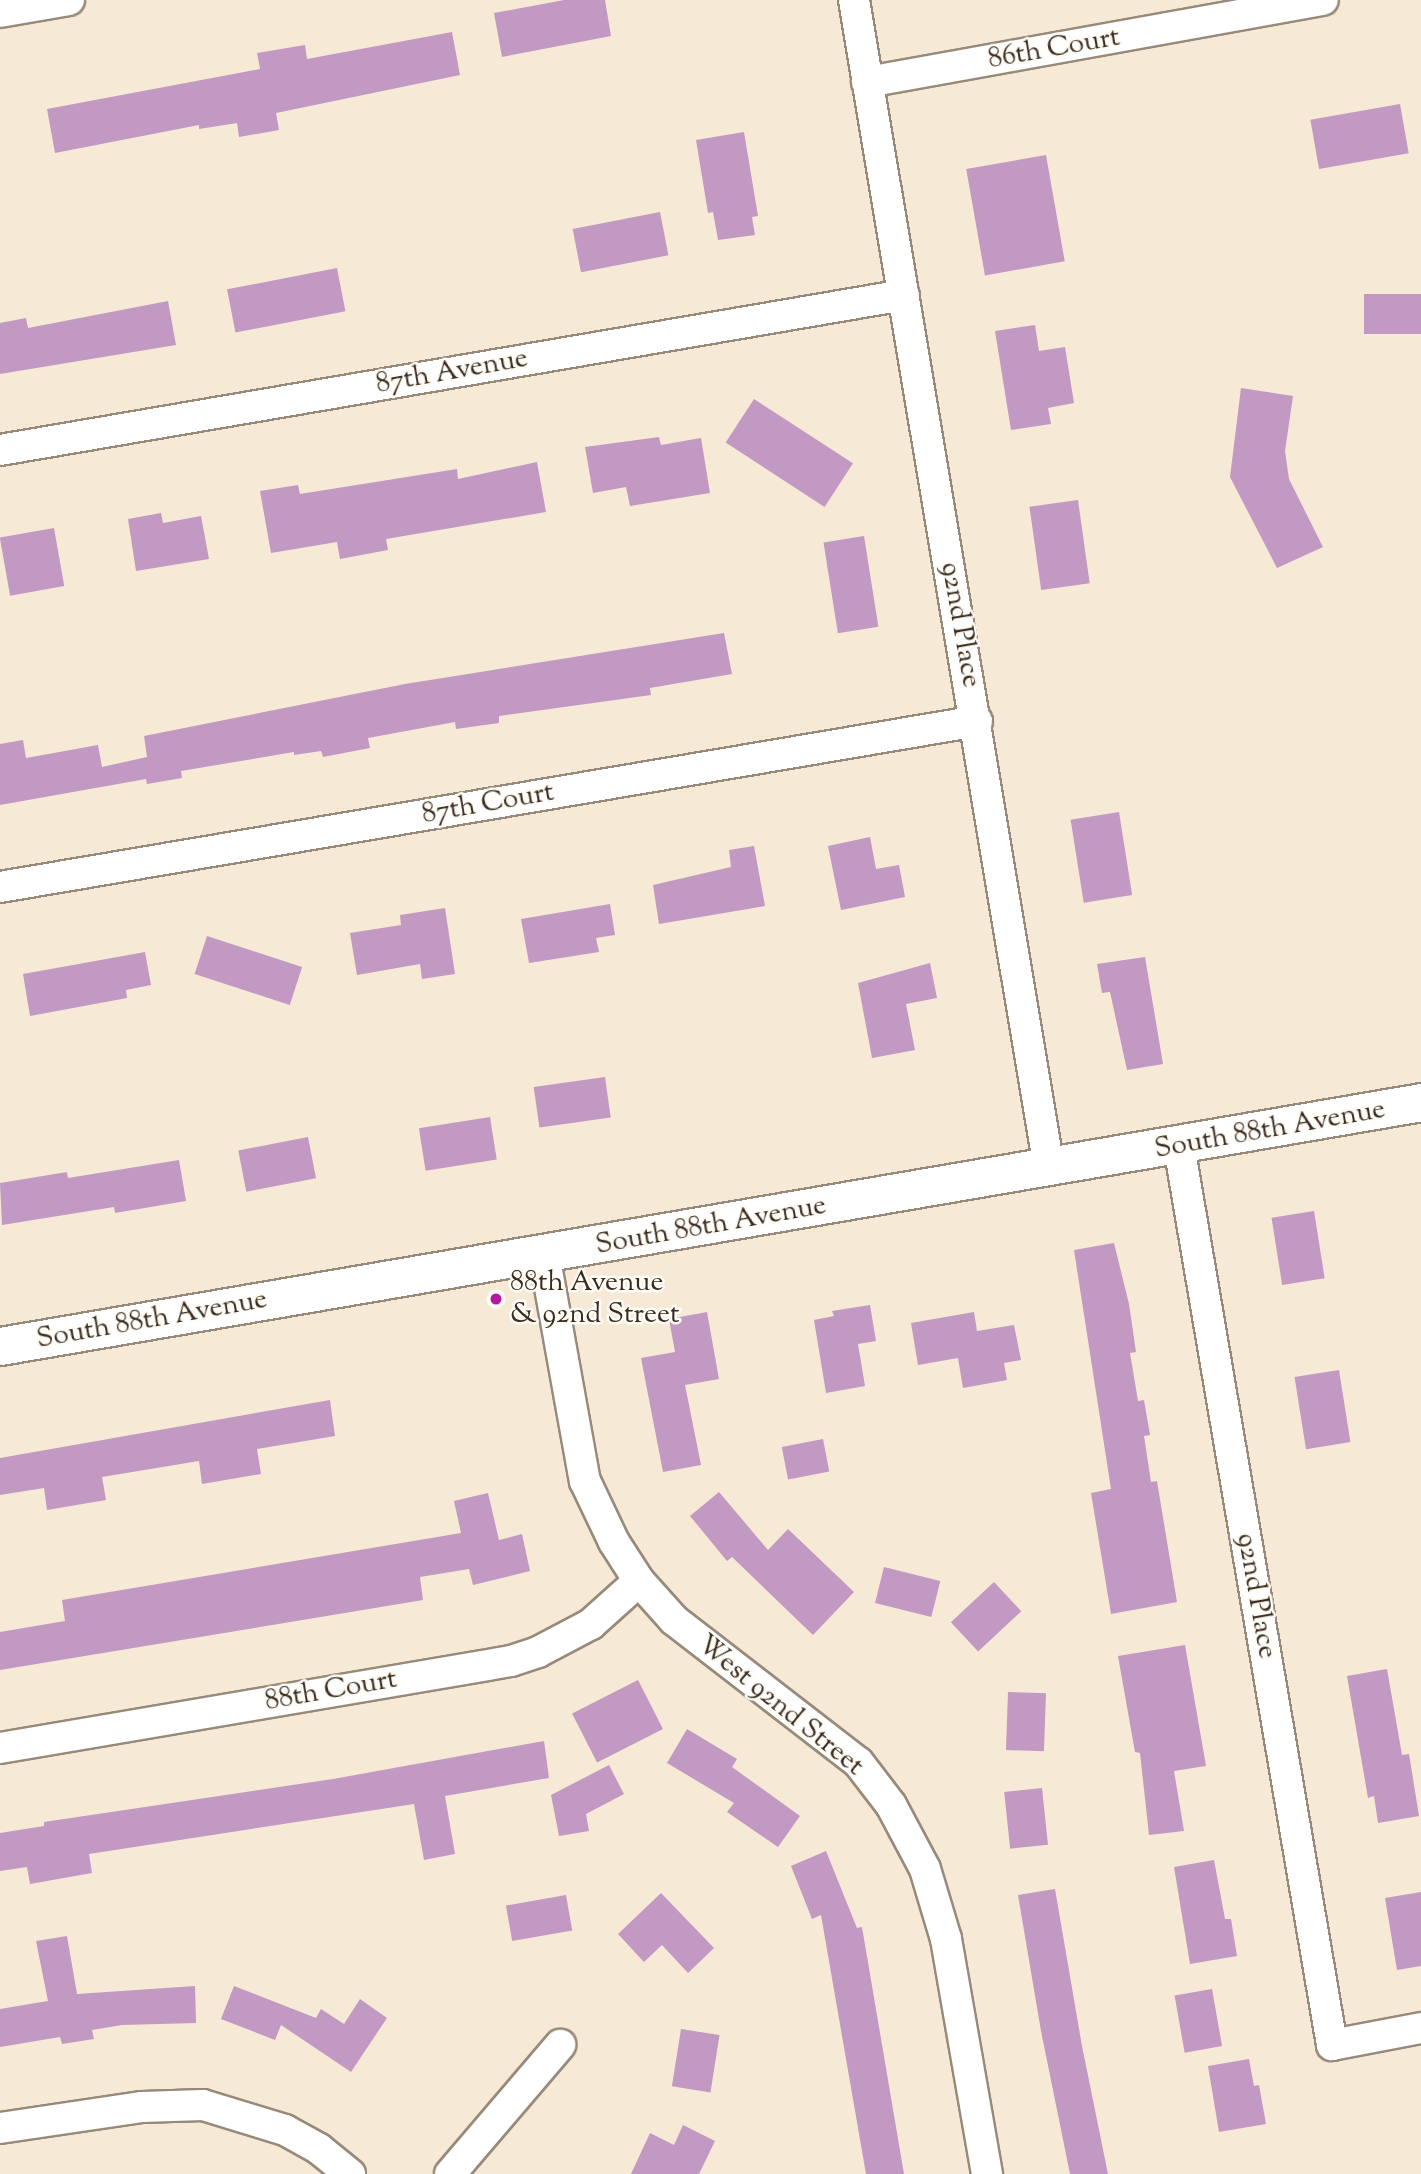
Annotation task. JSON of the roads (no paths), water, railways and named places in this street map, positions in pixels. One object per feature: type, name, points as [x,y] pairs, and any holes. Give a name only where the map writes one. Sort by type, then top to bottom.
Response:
[{"type":"street","points":[[0,12],[69,0]]},
{"type":"street","points":[[854,0],[867,82]]},
{"type":"street","name":"86th Court","points":[[867,82],[1323,0]]},
{"type":"street","name":"92nd Place","points":[[867,82],[977,721],[1049,1168]]},
{"type":"street","name":"87th Avenue","points":[[0,450],[904,295]]},
{"type":"street","name":"87th Court","points":[[0,887],[977,721]]},
{"type":"street","name":"South 88th Avenue","points":[[0,1346],[1179,1146],[1421,1102]]},
{"type":"street","name":"92nd Place","points":[[1179,1146],[1332,2045],[1421,2028]]},
{"type":"street","name":"West 92nd Street","points":[[544,1254],[584,1480],[594,1508],[639,1581],[674,1620],[858,1762],[891,1805],[939,1904],[987,2174]]},
{"type":"street","name":"88th Court","points":[[0,1748],[510,1661],[538,1652],[591,1624],[639,1581]]},
{"type":"street","points":[[450,2174],[560,2045]]},
{"type":"street","points":[[0,2128],[142,2107],[203,2105],[285,2130],[319,2149],[350,2174]]},
{"type":"place","name":"88th Avenue & 92nd Street","points":[[496,1299]]}]
